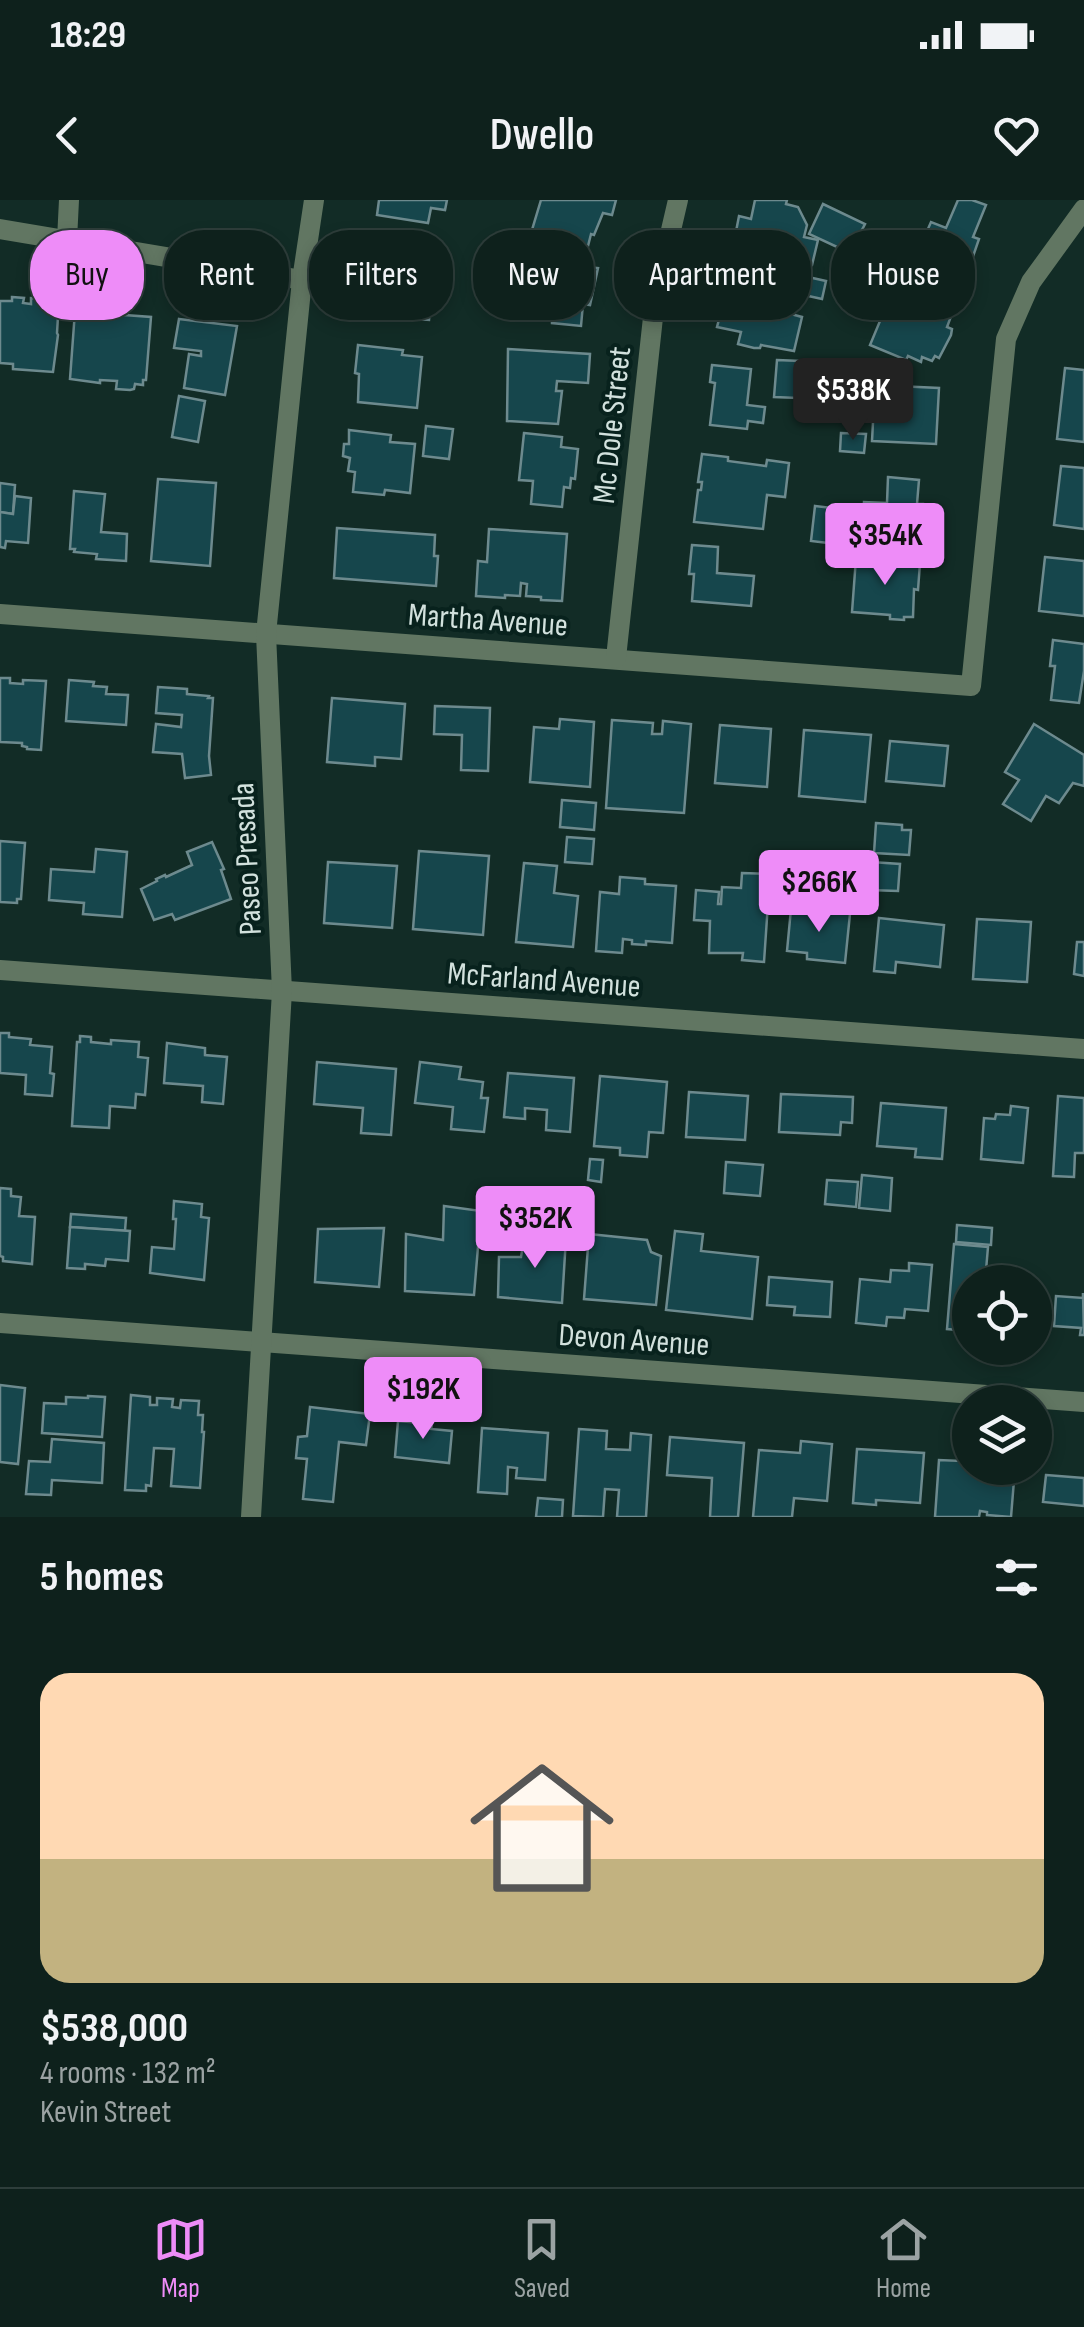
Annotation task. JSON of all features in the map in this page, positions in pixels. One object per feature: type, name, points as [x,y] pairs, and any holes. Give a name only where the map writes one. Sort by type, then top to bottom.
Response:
[{"type":"street","points":[[67,230],[69,200]]},
{"type":"street","name":"Paseo Presada","points":[[251,1517],[282,990],[266,634],[302,280],[314,200]]},
{"type":"street","name":"Mc Dole Street","points":[[616,658],[655,299],[678,200]]},
{"type":"street","name":"Martha Avenue","points":[[0,614],[971,686],[1006,339],[1032,282],[1084,210]]},
{"type":"street","points":[[0,229],[30,234]]},
{"type":"street","points":[[144,253],[302,280]]},
{"type":"street","name":"McFarland Avenue","points":[[0,970],[1084,1049]]},
{"type":"street","name":"Devon Avenue","points":[[0,1323],[1084,1402]]},
{"type":"building","points":[[379,200],[447,200],[445,210],[431,208],[428,223],[377,215]]},
{"type":"building","points":[[541,200],[616,200],[612,215],[603,213],[594,235],[594,230],[532,230]]},
{"type":"building","points":[[755,200],[787,200],[786,204],[798,207],[807,225],[806,230],[736,230],[739,216],[751,219]]},
{"type":"building","points":[[958,200],[986,205],[975,232],[927,230],[931,222],[946,228]]},
{"type":"building","points":[[823,204],[865,224],[862,230],[831,230],[831,244],[811,235]]},
{"type":"building","points":[[811,238],[818,240],[811,265]]},
{"type":"building","points":[[811,278],[826,281],[822,299],[811,297]]},
{"type":"building","points":[[12,297],[24,298],[23,303],[30,304],[30,320],[58,320],[53,372],[13,369],[13,364],[0,363],[0,301],[12,301]]},
{"type":"building","points":[[151,317],[143,385],[135,384],[130,390],[116,389],[117,381],[70,379],[74,320]]},
{"type":"building","points":[[179,320],[237,326],[225,395],[184,388],[189,354],[201,356],[201,351],[174,348]]},
{"type":"building","points":[[552,320],[582,320],[581,326]]},
{"type":"building","points":[[719,320],[801,320],[794,351],[738,344],[741,332],[717,327]]},
{"type":"building","points":[[880,320],[950,320],[947,327],[952,329],[939,358],[935,356],[932,361],[922,357],[921,362],[908,356],[906,360],[870,345]]},
{"type":"building","points":[[358,345],[403,350],[402,355],[422,357],[417,408],[358,402]]},
{"type":"building","points":[[508,349],[590,354],[588,383],[557,381],[556,391],[562,391],[558,424],[507,421]]},
{"type":"building","points":[[777,360],[800,361],[798,398],[774,397]]},
{"type":"building","points":[[712,365],[751,369],[747,405],[765,407],[763,423],[748,421],[747,429],[710,425],[715,383],[710,382]]},
{"type":"building","points":[[1065,368],[1084,370],[1084,442],[1057,439]]},
{"type":"building","points":[[875,385],[939,388],[936,444],[872,441]]},
{"type":"building","points":[[179,396],[205,401],[198,442],[172,437]]},
{"type":"building","points":[[426,426],[453,429],[449,459],[423,456]]},
{"type":"building","points":[[349,430],[391,435],[390,442],[415,444],[410,493],[353,492],[355,472],[348,471],[350,458],[343,456],[344,444],[349,444]]},
{"type":"building","points":[[524,433],[562,437],[561,447],[578,449],[575,479],[571,478],[570,488],[564,487],[562,507],[531,504],[533,481],[519,480]]},
{"type":"building","points":[[841,433],[866,434],[864,453],[840,451]]},
{"type":"building","points":[[702,454],[766,466],[767,460],[789,463],[785,497],[767,495],[763,529],[694,522],[702,482],[698,482]]},
{"type":"building","points":[[1061,466],[1084,468],[1084,529],[1054,525]]},
{"type":"building","points":[[888,477],[919,480],[917,504],[923,504],[923,539],[862,530],[864,502],[887,503]]},
{"type":"building","points":[[158,479],[216,483],[210,566],[151,561]]},
{"type":"building","points":[[0,483],[15,485],[13,514],[0,512]]},
{"type":"building","points":[[74,491],[105,494],[101,532],[127,534],[126,561],[96,559],[97,554],[70,549]]},
{"type":"building","points":[[15,496],[31,498],[28,543],[6,541],[5,548],[0,547],[0,512],[13,514]]},
{"type":"building","points":[[815,506],[841,509],[837,544],[811,541]]},
{"type":"building","points":[[337,528],[435,535],[436,586],[334,578]]},
{"type":"building","points":[[489,529],[567,534],[562,601],[526,596],[527,584],[521,583],[520,596],[476,596],[478,561],[487,562]]},
{"type":"building","points":[[692,545],[718,547],[717,573],[754,576],[751,606],[692,601]]},
{"type":"building","points":[[1045,557],[1084,561],[1084,616],[1039,611]]},
{"type":"building","points":[[856,558],[920,563],[913,617],[890,619],[890,615],[852,612]]},
{"type":"building","points":[[1053,640],[1084,644],[1079,703],[1051,700]]},
{"type":"building","points":[[0,678],[23,684],[23,680],[46,681],[41,750],[27,749],[22,743],[0,742]]},
{"type":"building","points":[[69,680],[94,682],[93,686],[107,687],[106,694],[128,695],[126,725],[66,721]]},
{"type":"building","points":[[158,687],[187,689],[187,694],[213,698],[211,775],[185,778],[182,754],[153,752],[156,724],[181,727],[182,715],[156,713]]},
{"type":"building","points":[[332,698],[405,704],[401,759],[375,757],[375,766],[327,762]]},
{"type":"building","points":[[435,706],[490,708],[488,771],[461,770],[462,735],[434,734]]},
{"type":"building","points":[[560,719],[594,722],[590,787],[530,782],[534,727],[559,729]]},
{"type":"building","points":[[612,720],[653,723],[652,734],[662,734],[663,721],[691,724],[684,813],[606,808]]},
{"type":"building","points":[[1034,724],[1084,755],[1084,786],[1073,783],[1059,803],[1046,796],[1031,821],[1003,804],[1019,780],[1005,772]]},
{"type":"building","points":[[720,725],[771,729],[767,787],[715,783]]},
{"type":"building","points":[[804,730],[871,735],[865,802],[799,796]]},
{"type":"building","points":[[890,741],[948,746],[944,786],[886,781]]},
{"type":"building","points":[[562,800],[596,803],[594,830],[560,827]]},
{"type":"building","points":[[876,823],[902,825],[902,830],[911,830],[909,855],[874,853]]},
{"type":"building","points":[[567,837],[594,839],[592,864],[565,862]]},
{"type":"building","points":[[0,841],[25,843],[21,899],[17,903],[0,902]]},
{"type":"building","points":[[212,842],[231,899],[175,920],[172,914],[154,920],[141,889],[192,865],[187,852]]},
{"type":"building","points":[[96,849],[127,852],[122,917],[83,914],[84,903],[49,900],[51,869],[94,872]]},
{"type":"building","points":[[419,851],[489,856],[483,935],[413,929]]},
{"type":"building","points":[[328,862],[397,866],[392,928],[324,923]]},
{"type":"building","points":[[871,862],[900,864],[898,891],[869,890]]},
{"type":"building","points":[[524,863],[557,866],[554,893],[578,896],[573,947],[516,942]]},
{"type":"building","points":[[742,873],[770,874],[764,962],[742,960],[743,953],[709,953],[710,921],[694,920],[696,890],[719,892],[721,904],[722,887],[741,888]]},
{"type":"building","points":[[620,877],[676,886],[672,943],[632,944],[632,940],[623,939],[622,953],[596,951],[600,892],[619,894]]},
{"type":"building","points":[[791,909],[850,914],[845,963],[807,959],[807,953],[787,951]]},
{"type":"building","points":[[879,918],[944,925],[940,967],[896,962],[895,973],[874,971]]},
{"type":"building","points":[[977,919],[1031,922],[1027,982],[973,979]]},
{"type":"building","points":[[1077,942],[1084,942],[1084,976],[1074,974]]},
{"type":"building","points":[[0,1033],[31,1039],[30,1045],[52,1047],[52,1096],[25,1094],[26,1075],[0,1073]]},
{"type":"building","points":[[80,1036],[91,1037],[91,1042],[139,1042],[138,1057],[148,1058],[145,1095],[136,1094],[135,1108],[110,1106],[109,1128],[72,1126]]},
{"type":"building","points":[[167,1043],[205,1048],[205,1055],[227,1057],[223,1104],[202,1102],[203,1086],[164,1083]]},
{"type":"building","points":[[317,1062],[396,1069],[391,1135],[361,1133],[363,1108],[314,1104]]},
{"type":"building","points":[[420,1062],[461,1067],[459,1079],[483,1082],[481,1098],[488,1098],[484,1132],[451,1129],[453,1107],[415,1103]]},
{"type":"building","points":[[508,1073],[574,1078],[570,1132],[546,1130],[547,1110],[525,1108],[525,1119],[504,1117]]},
{"type":"building","points":[[600,1076],[667,1082],[663,1133],[649,1132],[647,1157],[620,1155],[620,1148],[594,1146]]},
{"type":"building","points":[[689,1092],[748,1096],[745,1140],[686,1137]]},
{"type":"building","points":[[781,1094],[853,1097],[852,1123],[841,1122],[840,1135],[779,1132]]},
{"type":"building","points":[[1058,1096],[1084,1098],[1084,1153],[1075,1153],[1074,1177],[1053,1176]]},
{"type":"building","points":[[881,1103],[946,1108],[942,1159],[915,1157],[916,1149],[877,1146]]},
{"type":"building","points":[[1011,1106],[1028,1108],[1023,1163],[981,1159],[984,1118],[1010,1115]]},
{"type":"building","points":[[590,1159],[603,1160],[601,1182],[588,1180]]},
{"type":"building","points":[[726,1162],[763,1165],[760,1196],[724,1193]]},
{"type":"building","points":[[862,1175],[892,1178],[890,1211],[859,1208]]},
{"type":"building","points":[[827,1180],[858,1182],[856,1207],[825,1204]]},
{"type":"building","points":[[0,1188],[11,1189],[11,1196],[21,1197],[19,1216],[35,1217],[32,1264],[3,1261],[0,1256]]},
{"type":"building","points":[[174,1201],[202,1204],[201,1217],[209,1218],[204,1280],[150,1273],[152,1247],[174,1249]]},
{"type":"building","points":[[444,1206],[481,1211],[474,1295],[405,1291],[406,1234],[443,1240]]},
{"type":"building","points":[[71,1214],[126,1218],[125,1231],[70,1227]]},
{"type":"building","points":[[957,1225],[992,1228],[991,1245],[956,1242]]},
{"type":"building","points":[[70,1227],[130,1231],[128,1261],[106,1259],[105,1266],[85,1264],[85,1269],[67,1268]]},
{"type":"building","points":[[384,1228],[379,1287],[315,1282],[318,1229]]},
{"type":"building","points":[[675,1231],[703,1234],[701,1251],[758,1257],[752,1319],[666,1310]]},
{"type":"building","points":[[525,1234],[566,1238],[562,1303],[498,1297],[499,1257],[521,1257]]},
{"type":"building","points":[[589,1234],[647,1240],[651,1252],[661,1256],[656,1305],[584,1299]]},
{"type":"building","points":[[954,1244],[988,1247],[986,1265],[952,1265]]},
{"type":"building","points":[[909,1263],[932,1265],[928,1311],[905,1309],[904,1318],[887,1317],[886,1326],[856,1323],[860,1279],[890,1282],[891,1270],[909,1271]]},
{"type":"building","points":[[952,1268],[952,1329],[947,1329]]},
{"type":"building","points":[[769,1277],[832,1282],[830,1317],[794,1315],[795,1307],[767,1305]]},
{"type":"building","points":[[1083,1293],[1084,1335],[1080,1335],[1081,1328],[1054,1326],[1056,1296],[1083,1298]]},
{"type":"building","points":[[0,1385],[25,1388],[18,1464],[0,1462]]},
{"type":"building","points":[[131,1395],[150,1397],[150,1405],[157,1405],[157,1398],[173,1399],[172,1407],[180,1408],[181,1400],[199,1401],[198,1415],[203,1415],[204,1432],[200,1488],[171,1486],[174,1449],[154,1448],[151,1486],[146,1485],[146,1491],[125,1490]]},
{"type":"building","points":[[66,1397],[105,1397],[102,1437],[42,1433],[44,1403],[66,1404]]},
{"type":"building","points":[[310,1407],[370,1414],[366,1445],[339,1442],[333,1502],[303,1499],[307,1459],[296,1458],[298,1437],[307,1436]]},
{"type":"building","points":[[398,1421],[432,1424],[431,1429],[452,1431],[449,1463],[395,1457]]},
{"type":"building","points":[[482,1428],[548,1433],[545,1480],[516,1478],[517,1468],[508,1467],[507,1494],[478,1492]]},
{"type":"building","points":[[579,1429],[607,1431],[606,1449],[630,1450],[631,1433],[651,1435],[646,1517],[617,1517],[619,1490],[605,1489],[603,1517],[573,1516]]},
{"type":"building","points":[[670,1437],[744,1443],[738,1517],[710,1517],[712,1478],[667,1475]]},
{"type":"building","points":[[52,1439],[104,1443],[102,1483],[52,1480],[51,1495],[26,1494],[29,1461],[50,1462]]},
{"type":"building","points":[[801,1441],[832,1444],[827,1501],[794,1498],[792,1517],[753,1517],[759,1450],[800,1453]]},
{"type":"building","points":[[857,1449],[924,1453],[920,1503],[853,1503]]},
{"type":"building","points":[[939,1460],[952,1461],[952,1485],[1014,1485],[1011,1517],[980,1511],[979,1517],[935,1517]]},
{"type":"building","points":[[1052,1475],[1084,1478],[1084,1506],[1043,1502],[1045,1485],[1052,1485]]},
{"type":"building","points":[[538,1498],[563,1500],[562,1517],[536,1517]]}]
